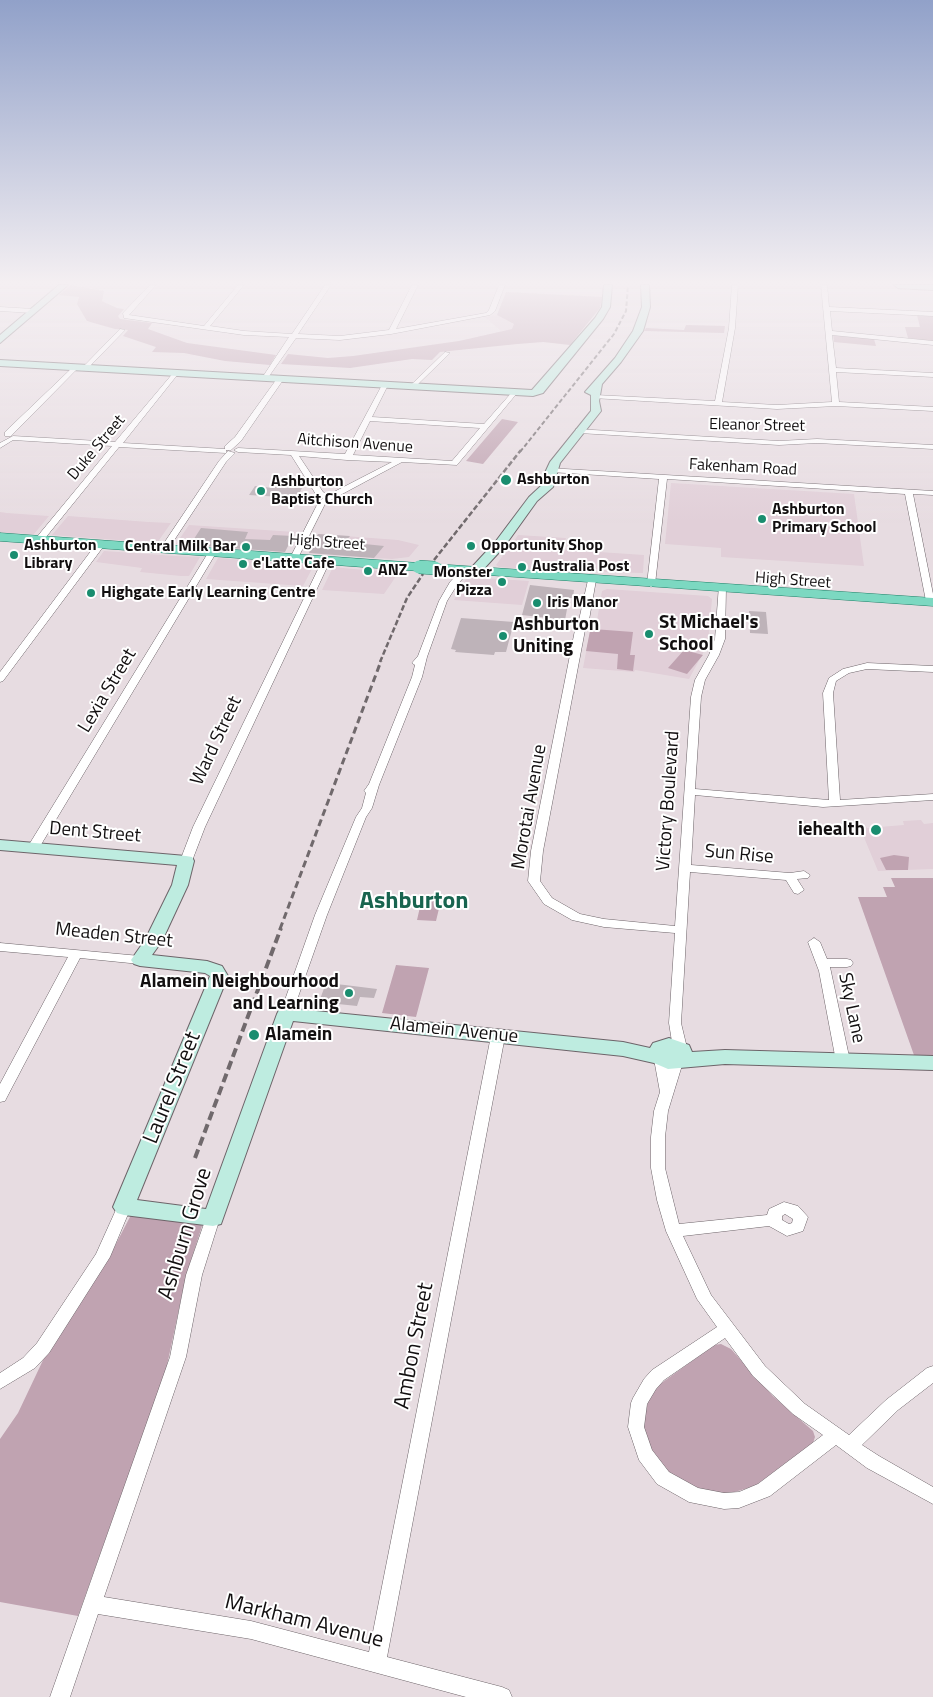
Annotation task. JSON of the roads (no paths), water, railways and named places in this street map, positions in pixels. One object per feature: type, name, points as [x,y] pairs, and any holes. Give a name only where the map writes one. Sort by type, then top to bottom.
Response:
[{"type":"main road","name":"High Street","points":[[0,537],[651,584],[669,590],[722,590],[932,604]]},
{"type":"street","points":[[19,364],[534,393],[538,391],[560,364]]},
{"type":"street","points":[[7,437],[84,364]]},
{"type":"street","points":[[164,549],[238,439],[279,364]]},
{"type":"street","points":[[413,386],[435,364]]},
{"type":"street","points":[[594,412],[592,397],[598,385],[613,364]]},
{"type":"street","points":[[718,404],[725,364]]},
{"type":"street","points":[[832,364],[836,404]]},
{"type":"street","points":[[832,370],[933,375]]},
{"type":"street","name":"Duke Street","points":[[39,540],[176,373]]},
{"type":"street","points":[[347,458],[385,385]]},
{"type":"street","points":[[367,419],[488,426],[515,392]]},
{"type":"street","points":[[592,397],[780,407],[836,404],[933,410]]},
{"type":"street","points":[[489,572],[489,565],[497,548],[544,486],[551,470],[603,399],[614,398]]},
{"type":"street","name":"Aitchison Avenue","points":[[7,437],[444,464],[457,461],[488,426]]},
{"type":"street","name":"Eleanor Street","points":[[579,432],[779,443],[817,441],[933,448]]},
{"type":"street","points":[[298,455],[320,494],[328,498]]},
{"type":"street","points":[[381,469],[390,460]]},
{"type":"street","points":[[294,558],[322,503],[398,461]]},
{"type":"street","name":"Fakenham Road","points":[[551,470],[933,494]]},
{"type":"street","points":[[651,584],[663,477]]},
{"type":"street","points":[[908,492],[932,604]]},
{"type":"street","points":[[0,680],[100,545]]},
{"type":"street","points":[[465,570],[497,548]]},
{"type":"street","name":"Lexia Street","points":[[33,848],[212,552]]},
{"type":"street","name":"Ward Street","points":[[144,961],[180,885],[186,861],[199,827],[326,560]]},
{"type":"street","name":"Ashburn Grove","points":[[60,1697],[178,1357],[194,1275],[315,930],[361,817],[367,808],[412,686],[422,666],[422,657],[441,605],[453,584],[465,570]]},
{"type":"street","name":"Morotai Avenue","points":[[592,580],[575,652],[537,852],[534,881],[548,901],[576,917],[604,923],[681,930]]},
{"type":"street","name":"Victory Boulevard","points":[[671,1054],[675,1023],[696,697],[700,680],[718,644],[722,590]]},
{"type":"street","points":[[835,803],[828,693],[832,680],[846,671],[867,666],[933,669]]},
{"type":"street","points":[[689,793],[835,803],[933,797]]},
{"type":"street","name":"Dent Street","points":[[0,845],[186,861]]},
{"type":"street","name":"Sun Rise","points":[[685,868],[790,877],[804,875]]},
{"type":"street","name":"Sun Rise","points":[[790,877],[798,890]]},
{"type":"street","name":"Sky Lane","points":[[814,942],[822,963],[844,1061]]},
{"type":"street","name":"Meaden Street","points":[[0,947],[207,967],[216,970],[219,976]]},
{"type":"street","points":[[0,1097],[76,954]]},
{"type":"street","name":"Sky Lane","points":[[822,963],[847,964]]},
{"type":"street","name":"Laurel Street","points":[[0,1382],[29,1364],[43,1348],[102,1257],[219,976]]},
{"type":"street","name":"Alamein Avenue","points":[[286,1014],[671,1054],[933,1063]]},
{"type":"street","name":"Ambon Street","points":[[376,1664],[498,1036]]},
{"type":"street","points":[[671,1054],[658,1130],[658,1168],[664,1200],[673,1231],[692,1276],[726,1329],[780,1393],[849,1446],[900,1479],[933,1496]]},
{"type":"street","points":[[125,1204],[215,1214]]},
{"type":"street","points":[[673,1231],[774,1220]]},
{"type":"street","points":[[726,1329],[658,1375],[641,1398],[636,1415],[639,1440],[645,1455],[663,1478],[695,1496],[724,1501],[739,1500],[764,1490],[835,1436]]},
{"type":"street","points":[[849,1446],[892,1405],[933,1373]]},
{"type":"street","name":"Markham Avenue","points":[[92,1604],[251,1630],[502,1697]]},
{"type":"railway","points":[[520,452],[590,364]]},
{"type":"railway","points":[[434,560],[521,450]]},
{"type":"railway","points":[[380,662],[407,598],[423,574]]},
{"type":"railway","points":[[280,929],[381,661]]},
{"type":"railway","points":[[195,1158],[281,928]]},
{"type":"place","name":"Ashburton","points":[[506,480]]},
{"type":"place","name":"Ashburton Baptist Church","points":[[261,491]]},
{"type":"place","name":"Ashburton Primary School","points":[[762,519]]},
{"type":"place","name":"Opportunity Shop","points":[[471,546]]},
{"type":"place","name":"Central Milk Bar","points":[[246,547]]},
{"type":"place","name":"Ashburton Library","points":[[14,555]]},
{"type":"place","name":"e'Latte Cafe","points":[[243,564]]},
{"type":"place","name":"Australia Post","points":[[522,567]]},
{"type":"place","name":"ANZ","points":[[368,571]]},
{"type":"place","name":"Monster Pizza","points":[[502,582]]},
{"type":"place","name":"Highgate Early Learning Centre","points":[[91,593]]},
{"type":"place","name":"Iris Manor","points":[[537,603]]},
{"type":"place","name":"St Michael's School","points":[[649,634]]},
{"type":"place","name":"Ashburton Uniting","points":[[503,636]]},
{"type":"place","name":"iehealth","points":[[876,830]]},
{"type":"place","name":"Alamein Neighbourhood and Learning","points":[[349,993]]},
{"type":"place","name":"Alamein","points":[[254,1035]]},
{"type":"district","name":"Ashburton","points":[[414,902]]}]
